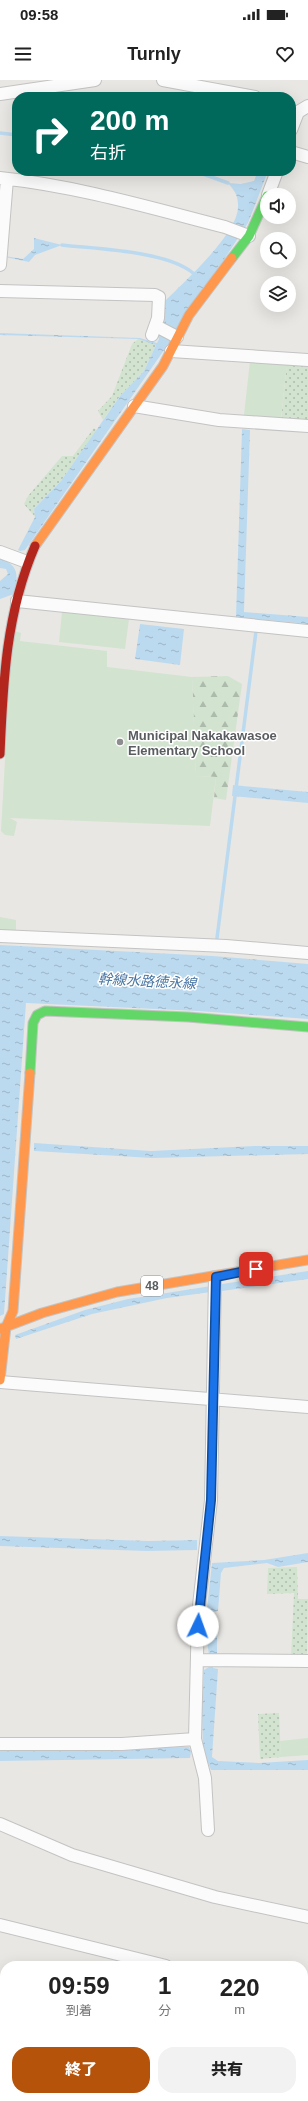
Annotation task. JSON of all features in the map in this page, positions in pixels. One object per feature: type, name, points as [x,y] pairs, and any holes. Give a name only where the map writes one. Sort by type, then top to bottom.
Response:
[{"type":"street","points":[[14,92],[95,80]]},
{"type":"street","points":[[165,80],[229,92]]},
{"type":"street","points":[[0,94],[12,92]]},
{"type":"street","points":[[296,153],[308,157]]},
{"type":"street","points":[[270,188],[275,176]]},
{"type":"street","points":[[0,265],[3,179],[74,189],[225,227],[249,236]]},
{"type":"street","points":[[0,754],[6,650],[27,562],[36,544],[134,406],[171,351],[177,337],[203,294],[249,236],[260,212]]},
{"type":"street","points":[[0,291],[155,295],[159,298],[154,331],[177,337]]},
{"type":"street","points":[[171,351],[308,360]]},
{"type":"street","points":[[134,406],[219,420],[308,426]]},
{"type":"street","points":[[0,552],[27,562]]},
{"type":"street","points":[[17,601],[308,631]]},
{"type":"street","points":[[0,936],[226,946],[308,953]]},
{"type":"street","points":[[308,1027],[188,1017],[46,1011],[37,1015],[33,1023],[13,1311],[3,1328],[0,1381],[308,1407]]},
{"type":"street","name":"48","points":[[3,1328],[42,1313],[117,1292],[216,1277],[308,1260]]},
{"type":"street","points":[[208,1830],[205,1778],[195,1739],[207,1660],[198,1614],[211,1500],[216,1277]]},
{"type":"street","points":[[207,1660],[308,1661]]},
{"type":"street","points":[[0,1744],[122,1744],[195,1739]]},
{"type":"street","points":[[0,1824],[72,1855],[215,1897],[308,1917]]},
{"type":"street","points":[[0,1925],[146,1961]]},
{"type":"green space","points":[[138,339],[156,345],[144,371],[120,396],[103,420],[98,411],[112,396],[132,344]]},
{"type":"green space","points":[[250,361],[287,362],[281,419],[244,415]]},
{"type":"green space","points":[[287,362],[308,364],[308,423],[281,421]]},
{"type":"green space","points":[[94,428],[97,430],[61,481],[34,509],[35,517],[24,504],[28,496],[62,456],[73,456]]},
{"type":"green space","points":[[62,612],[129,619],[125,649],[59,642]]},
{"type":"green space","points":[[15,631],[21,633],[20,641],[107,651],[107,667],[192,677],[196,776],[216,777],[210,826],[10,818],[17,822],[14,836],[5,835],[1,831],[10,672]]},
{"type":"green space","points":[[228,676],[242,684],[226,800],[214,798],[216,777],[196,776],[192,677]]},
{"type":"green space","points":[[0,917],[16,920],[16,931],[0,931]]},
{"type":"green space","points":[[297,1567],[298,1599],[308,1599],[307,1655],[291,1656],[294,1593],[267,1594],[268,1568]]},
{"type":"green space","points":[[279,1713],[281,1757],[260,1759],[258,1714]]},
{"type":"green space","points":[[308,1738],[308,1755],[281,1757],[280,1741]]},
{"type":"water","points":[[256,176],[266,176],[261,188],[260,188],[260,192],[248,223],[169,343],[25,550],[18,550],[35,517],[34,509],[61,481],[120,396],[144,371],[156,345],[138,339],[0,335],[0,333],[140,338],[157,343],[159,339],[157,335],[163,324],[165,301],[209,256],[230,229],[236,216],[238,205],[234,190],[228,183],[241,184],[254,181]]},
{"type":"water","points":[[34,238],[62,245],[35,255],[29,262],[5,257],[23,259],[34,249]]},
{"type":"water","points":[[242,429],[250,430],[244,612],[308,617],[308,624],[236,617]]},
{"type":"water","points":[[0,558],[11,564],[17,577],[14,594],[0,599],[0,581],[8,574],[6,569],[0,568]]},
{"type":"water","points":[[140,624],[184,629],[180,665],[135,659]]},
{"type":"water","points":[[233,785],[308,792],[308,803],[232,796]]},
{"type":"water","name":"幹線水路徳永線","points":[[0,945],[213,956],[308,964],[308,1019],[199,1011],[26,1003],[4,1314],[0,1316]]},
{"type":"water","points":[[34,1143],[151,1151],[254,1146],[308,1146],[308,1154],[152,1158],[34,1151]]},
{"type":"water","points":[[308,1271],[308,1279],[222,1291],[222,1284]]},
{"type":"water","points":[[211,1286],[211,1292],[167,1298],[92,1314],[16,1339],[15,1335],[85,1310],[128,1299]]},
{"type":"water","points":[[0,1536],[149,1541],[197,1540],[197,1550],[147,1551],[0,1546]]},
{"type":"water","points":[[308,1553],[308,1562],[278,1567],[267,1563],[224,1568],[221,1573],[218,1611],[214,1612],[213,1617],[217,1619],[217,1654],[214,1656],[213,1668],[218,1669],[212,1757],[218,1761],[259,1763],[308,1760],[308,1770],[211,1770],[203,1751],[202,1708],[204,1670],[209,1667],[205,1627],[212,1563],[264,1560]]},
{"type":"water","points":[[189,1747],[191,1752],[190,1758],[0,1761],[0,1750]]},
{"type":"waterway","points":[[0,133],[12,134]]},
{"type":"waterway","points":[[209,176],[228,183]]},
{"type":"waterway","points":[[62,245],[130,252],[149,256],[166,260],[193,273]]},
{"type":"waterway","points":[[217,938],[256,631]]},
{"type":"traffic: fast","points":[[232,258],[249,236],[260,212]]},
{"type":"traffic: fast","points":[[30,1073],[33,1023],[37,1015],[45,1011],[188,1017],[308,1027]]},
{"type":"traffic: slow","points":[[35,546],[163,366],[189,315],[232,258]]},
{"type":"traffic: slow","points":[[0,1380],[6,1327],[13,1311],[30,1073]]},
{"type":"traffic: slow","points":[[0,1329],[42,1313],[117,1292],[308,1260]]},
{"type":"traffic: jam","points":[[0,754],[5,674],[12,622],[25,571],[35,546]]},
{"type":"place","name":"Municipal Nakakawasoe Elementary School","points":[[120,742]]},
{"type":"route","points":[[198,1626],[198,1614],[206,1556],[211,1500],[216,1277],[256,1269]]}]
